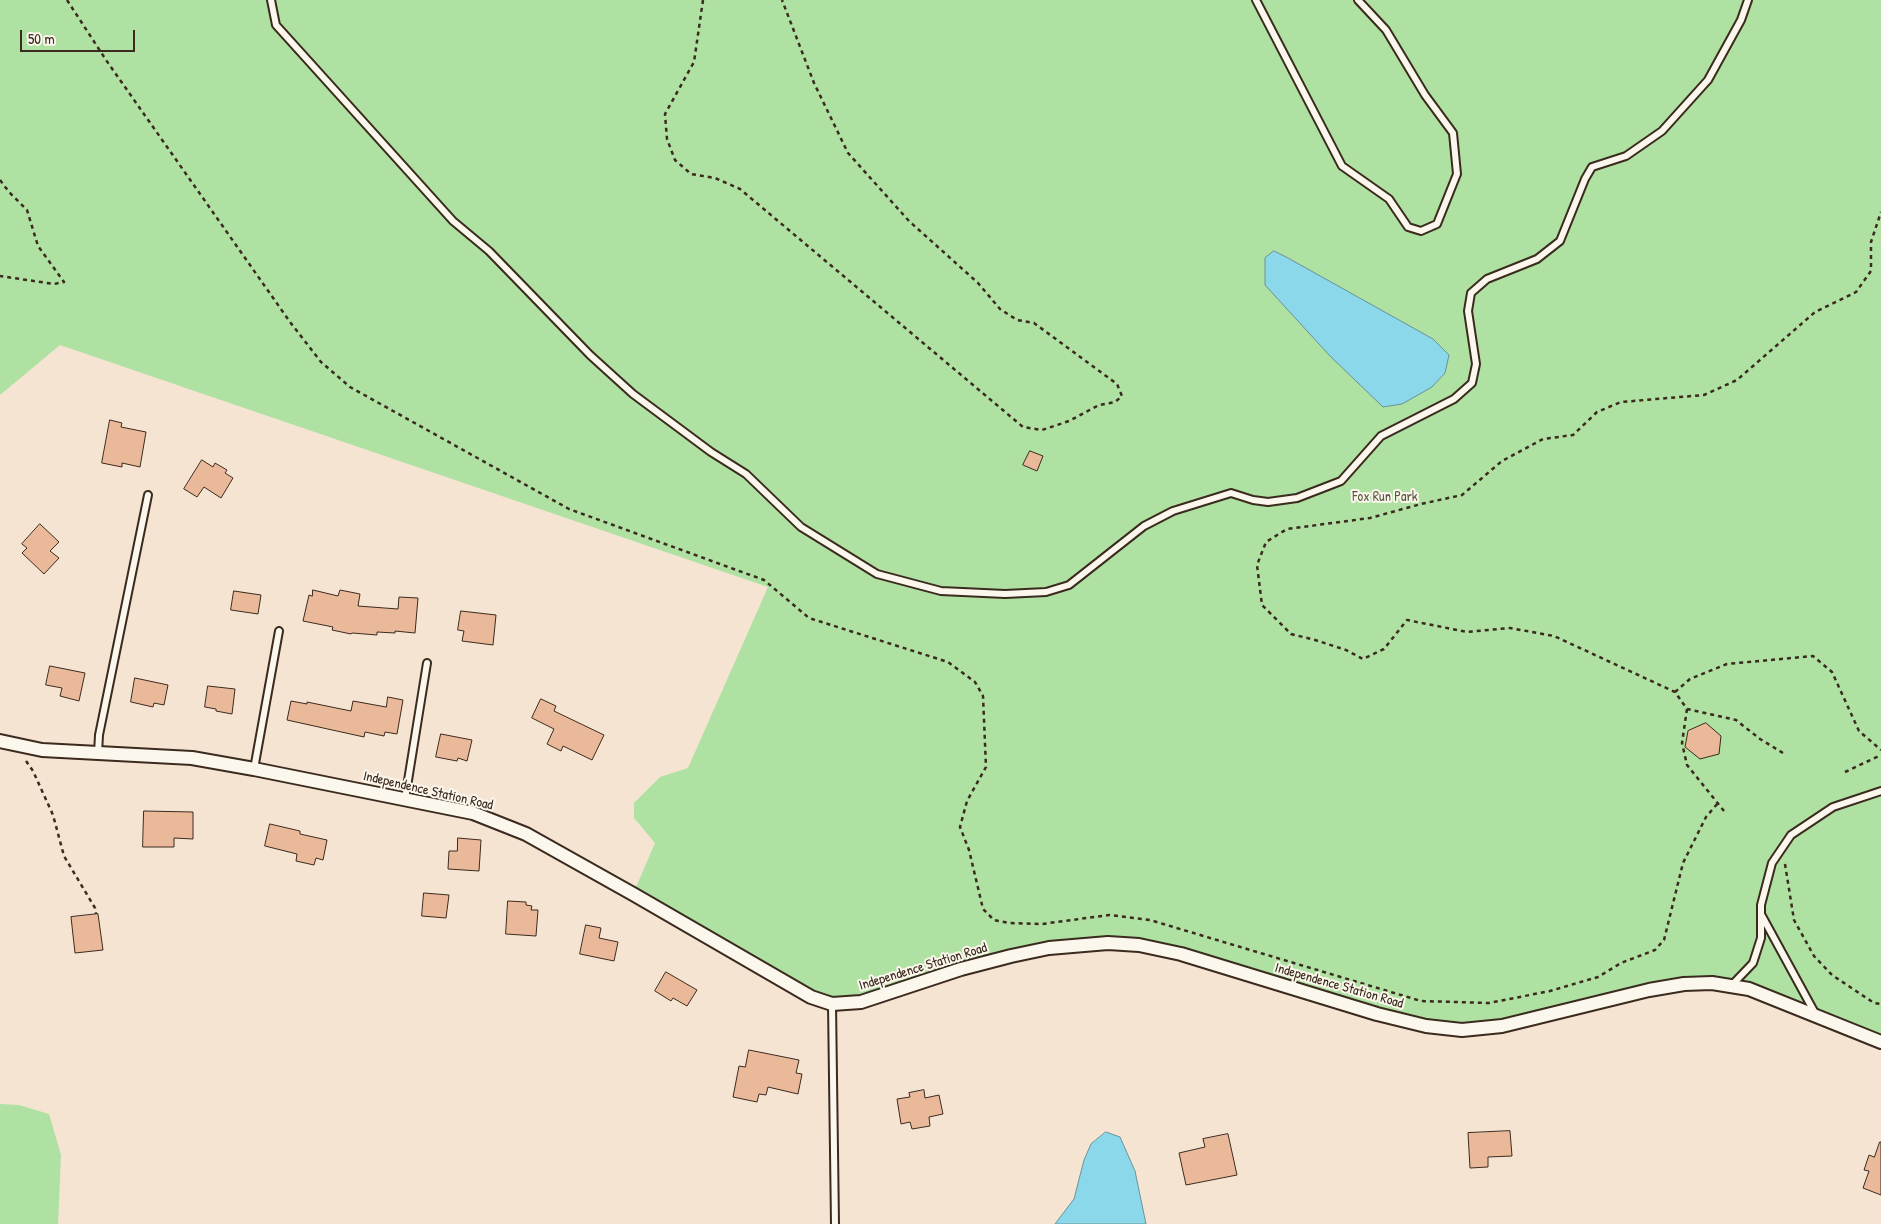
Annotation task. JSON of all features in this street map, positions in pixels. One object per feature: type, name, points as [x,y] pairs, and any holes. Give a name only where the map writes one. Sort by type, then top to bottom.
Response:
[{"type":"street","name":"Independence Station Road","points":[[0,741],[42,750],[192,758],[473,813],[526,834],[811,998],[832,1004],[861,1002],[1011,956],[1049,948],[1108,943],[1139,945],[1182,954],[1377,1014],[1426,1026],[1462,1030],[1502,1026],[1650,990],[1684,984],[1712,983],[1749,989],[1881,1042]]},
{"type":"lane","points":[[271,0],[276,24],[453,221],[489,251],[590,355],[633,394],[710,452],[746,474],[801,527],[877,574],[940,591],[1006,594],[1046,592],[1069,585],[1144,526],[1173,511],[1231,493],[1252,500],[1268,502],[1297,498],[1341,481],[1381,436],[1454,399],[1472,383],[1476,364],[1468,311],[1471,293],[1487,279],[1537,259],[1560,241],[1585,179],[1592,167],[1626,156],[1662,130],[1708,80],[1741,20],[1748,0]]},
{"type":"lane","points":[[1256,0],[1342,166],[1389,200],[1408,227],[1421,231],[1437,224],[1457,174],[1453,133],[1425,96],[1386,30],[1358,0]]},
{"type":"lane","points":[[98,753],[99,735],[148,495]]},
{"type":"lane","points":[[254,769],[279,631]]},
{"type":"lane","points":[[406,799],[427,663]]},
{"type":"lane","points":[[1731,986],[1753,963],[1761,938],[1761,905],[1772,863],[1791,835],[1833,807],[1881,791]]},
{"type":"lane","points":[[1761,915],[1817,1016]]},
{"type":"lane","points":[[832,1004],[835,1224]]},
{"type":"path","points":[[67,0],[106,60],[290,322],[320,362],[350,387],[569,509],[764,580],[809,618],[948,662],[975,682],[983,696],[986,767],[967,801],[960,827],[969,850],[983,909],[994,920],[1009,923],[1042,924],[1109,915],[1150,920],[1422,1001],[1489,1003],[1550,991],[1598,977],[1621,963],[1655,950],[1664,940],[1683,863],[1706,817],[1718,804]]},
{"type":"path","points":[[703,0],[694,62],[665,114],[667,140],[675,160],[691,174],[715,178],[740,189],[1023,428],[1042,430],[1069,421],[1099,405],[1115,402],[1122,396],[1117,384],[1034,323],[1017,320],[1000,309],[978,283],[909,221],[848,154],[814,83],[782,0]]},
{"type":"path","points":[[0,180],[8,192],[27,210],[38,246],[64,282],[54,284],[0,276]]},
{"type":"path","points":[[1783,753],[1760,739],[1736,720],[1687,709],[1675,692],[1554,636],[1510,628],[1466,632],[1407,620],[1384,649],[1363,659],[1346,650],[1291,634],[1262,605],[1257,565],[1266,542],[1287,529],[1370,518],[1462,495],[1502,461],[1543,439],[1573,435],[1596,412],[1621,402],[1704,395],[1737,380],[1815,312],[1856,292],[1871,271],[1871,242],[1881,212]]},
{"type":"path","points":[[1675,692],[1690,679],[1728,664],[1813,656],[1832,672],[1860,731],[1881,750]]},
{"type":"path","points":[[1687,709],[1682,744],[1687,765],[1724,811]]},
{"type":"path","points":[[27,747],[26,763],[33,771],[53,815],[64,856],[96,908],[96,914]]},
{"type":"path","points":[[1845,772],[1881,754]]},
{"type":"path","points":[[1780,851],[1786,869],[1794,920],[1814,956],[1832,975],[1874,1003],[1881,1004]]},
{"type":"green space","name":"Fox Run Park","points":[[0,0],[1881,0],[1881,1042],[1772,997],[1712,983],[1502,1026],[1426,1026],[1139,945],[1049,948],[832,1004],[633,894],[655,843],[634,818],[634,803],[660,777],[688,768],[768,587],[60,345],[0,395]]},
{"type":"green space","points":[[0,1104],[19,1105],[49,1114],[61,1155],[58,1224],[0,1224]]},
{"type":"water","points":[[1274,251],[1433,339],[1449,355],[1445,373],[1432,387],[1402,404],[1383,407],[1330,356],[1265,285],[1265,258]]},
{"type":"water","points":[[1106,1132],[1120,1137],[1135,1171],[1146,1224],[1055,1224],[1074,1199],[1084,1160],[1091,1144]]},
{"type":"building","points":[[110,420],[122,423],[121,427],[146,432],[140,467],[122,463],[122,467],[102,463]]},
{"type":"building","points":[[1030,451],[1043,456],[1037,471],[1023,465]]},
{"type":"building","points":[[202,460],[213,467],[215,463],[227,470],[225,473],[233,478],[221,498],[204,487],[197,497],[184,489]]},
{"type":"building","points":[[40,524],[59,542],[50,551],[59,558],[44,574],[22,553],[27,548],[22,544]]},
{"type":"building","points":[[313,590],[338,596],[340,590],[360,594],[358,606],[398,609],[399,597],[418,598],[415,633],[395,631],[395,633],[377,632],[377,635],[351,634],[332,630],[333,627],[303,621],[309,595],[312,596]]},
{"type":"building","points":[[234,591],[261,595],[258,614],[231,610]]},
{"type":"building","points":[[461,611],[496,615],[493,645],[462,641],[464,631],[458,630]]},
{"type":"building","points":[[50,666],[85,673],[79,701],[60,696],[62,688],[46,685]]},
{"type":"building","points":[[135,678],[168,685],[164,705],[154,703],[153,707],[131,702]]},
{"type":"building","points":[[208,686],[235,689],[232,714],[205,707]]},
{"type":"building","points":[[388,697],[403,700],[397,734],[385,732],[384,736],[365,732],[364,737],[287,720],[291,701],[307,704],[307,702],[351,711],[353,701],[386,707]]},
{"type":"building","points":[[541,699],[556,706],[554,711],[604,735],[592,760],[563,746],[561,751],[547,744],[554,729],[532,718]]},
{"type":"building","points":[[1706,723],[1721,736],[1719,754],[1700,759],[1685,747],[1688,731]]},
{"type":"building","points":[[441,734],[472,740],[467,761],[458,758],[457,761],[436,757]]},
{"type":"building","points":[[144,811],[193,812],[193,839],[174,838],[174,847],[143,847]]},
{"type":"building","points":[[270,824],[300,831],[300,834],[327,840],[323,860],[316,858],[314,865],[296,861],[297,854],[265,846]]},
{"type":"building","points":[[458,838],[481,840],[479,871],[448,869],[449,851],[457,851]]},
{"type":"building","points":[[424,893],[449,895],[446,918],[422,916]]},
{"type":"building","points":[[508,901],[526,902],[526,905],[532,906],[531,910],[538,910],[536,936],[506,934]]},
{"type":"building","points":[[98,914],[103,950],[75,953],[71,917]]},
{"type":"building","points":[[586,925],[601,928],[599,938],[618,942],[614,961],[580,954]]},
{"type":"building","points":[[666,972],[697,990],[687,1006],[673,998],[671,1001],[655,991]]},
{"type":"building","points":[[749,1050],[799,1060],[796,1073],[802,1074],[798,1094],[768,1087],[766,1095],[759,1094],[757,1102],[733,1097],[739,1066],[745,1067]]},
{"type":"building","points":[[924,1090],[925,1098],[939,1095],[943,1114],[929,1117],[930,1126],[912,1129],[910,1122],[901,1124],[897,1099],[910,1097],[909,1093]]},
{"type":"building","points":[[1510,1131],[1512,1156],[1488,1157],[1488,1167],[1470,1168],[1468,1133]]},
{"type":"building","points":[[1228,1134],[1237,1175],[1186,1185],[1179,1153],[1205,1147],[1203,1139]]},
{"type":"building","points":[[1880,1142],[1881,1195],[1863,1188],[1869,1171],[1864,1170],[1869,1155],[1874,1157]]}]
